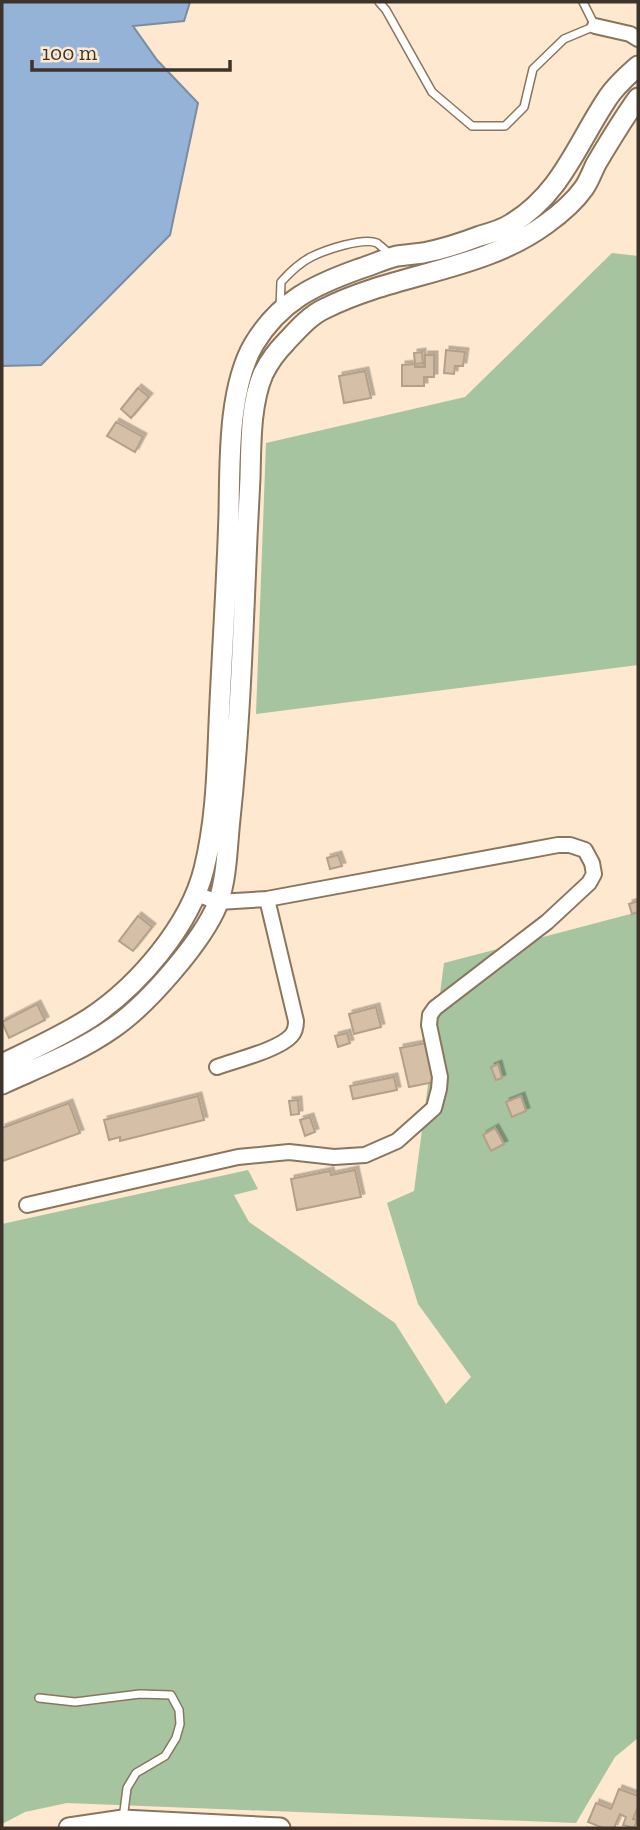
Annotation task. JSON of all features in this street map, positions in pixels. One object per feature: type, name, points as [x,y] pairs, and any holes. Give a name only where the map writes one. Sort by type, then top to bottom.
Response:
[{"type":"main road","points":[[2,1064],[89,1019],[110,1003],[172,938],[196,894],[213,825],[218,780],[235,405],[244,367],[253,346],[280,311],[310,289],[331,279],[393,257],[454,245],[510,225],[549,191],[574,158],[607,99],[619,83],[638,66]]},
{"type":"main road","points":[[2,1084],[83,1046],[116,1027],[158,988],[185,955],[202,934],[218,902],[225,865],[233,787],[244,626],[252,439],[257,393],[271,359],[299,328],[324,308],[356,295],[495,251],[523,239],[544,225],[574,200],[585,186],[622,120],[638,98]]},
{"type":"main road","points":[[69,1828],[123,1820],[280,1828]]},
{"type":"street","points":[[595,26],[630,34],[638,39]]},
{"type":"street","points":[[27,1205],[238,1157],[289,1152],[334,1157],[365,1155],[397,1141],[434,1108],[440,1077],[429,1024],[430,1015],[435,1008],[547,922],[589,883],[594,874],[585,850],[570,845],[558,845],[267,899],[218,902],[196,894]]},
{"type":"street","points":[[217,1067],[275,1046],[291,1037],[295,1029],[296,1020],[267,899]]},
{"type":"lane","points":[[379,2],[432,92],[472,126],[505,126],[523,107],[533,69],[564,39],[595,26],[583,2]]},
{"type":"lane","points":[[280,311],[281,282],[294,268],[311,257],[336,247],[359,242],[376,242],[393,257]]},
{"type":"lane","points":[[39,1698],[75,1702],[140,1694],[171,1695],[179,1710],[180,1724],[176,1738],[165,1756],[136,1773],[127,1788],[123,1820]]},
{"type":"green space","points":[[612,253],[638,256],[638,665],[256,714],[266,443],[465,397]]},
{"type":"green space","points":[[638,912],[638,1738],[615,1757],[576,1823],[67,1803],[25,1812],[2,1824],[2,1224],[248,1170],[258,1189],[234,1195],[249,1222],[395,1323],[446,1404],[471,1377],[418,1304],[387,1203],[414,1191],[444,963]]},
{"type":"water","points":[[2,2],[190,2],[184,21],[133,26],[157,60],[198,103],[170,235],[41,365],[2,366]]},
{"type":"building","points":[[446,350],[465,352],[463,366],[455,366],[454,374],[444,373]]},
{"type":"building","points":[[422,352],[423,363],[415,364],[414,353]]},
{"type":"building","points":[[425,355],[434,355],[434,377],[424,377],[424,386],[402,386],[402,365],[415,364],[415,367],[425,367]]},
{"type":"building","points":[[365,371],[371,398],[344,403],[339,376]]},
{"type":"building","points":[[138,388],[149,397],[131,418],[121,409]]},
{"type":"building","points":[[116,422],[143,437],[135,452],[107,436]]},
{"type":"building","points":[[338,855],[342,866],[330,869],[327,858]]},
{"type":"building","points":[[638,901],[638,912],[632,914],[629,904]]},
{"type":"building","points":[[138,916],[152,927],[133,951],[119,941]]},
{"type":"building","points":[[37,1004],[45,1020],[9,1038],[2,1022]]},
{"type":"building","points":[[376,1007],[381,1027],[354,1034],[349,1014]]},
{"type":"building","points":[[347,1033],[350,1043],[338,1047],[335,1036]]},
{"type":"building","points":[[426,1043],[434,1082],[409,1087],[400,1048]]},
{"type":"building","points":[[498,1064],[502,1078],[496,1080],[491,1067]]},
{"type":"building","points":[[394,1077],[397,1090],[353,1099],[350,1086]]},
{"type":"building","points":[[198,1096],[204,1120],[120,1141],[120,1137],[109,1140],[104,1120]]},
{"type":"building","points":[[521,1096],[526,1111],[512,1117],[506,1102]]},
{"type":"building","points":[[298,1100],[299,1114],[291,1115],[289,1101]]},
{"type":"building","points":[[69,1103],[80,1133],[3,1161],[2,1128]]},
{"type":"building","points":[[310,1117],[315,1132],[305,1136],[300,1120]]},
{"type":"building","points":[[495,1128],[504,1144],[491,1151],[483,1135]]},
{"type":"building","points":[[355,1170],[361,1197],[297,1210],[291,1179],[330,1171],[331,1175]]},
{"type":"building","points":[[619,1789],[638,1796],[638,1807],[633,1819],[637,1820],[634,1828],[623,1825],[626,1817],[620,1814],[614,1828],[603,1828],[588,1822],[596,1803],[611,1809]]}]
